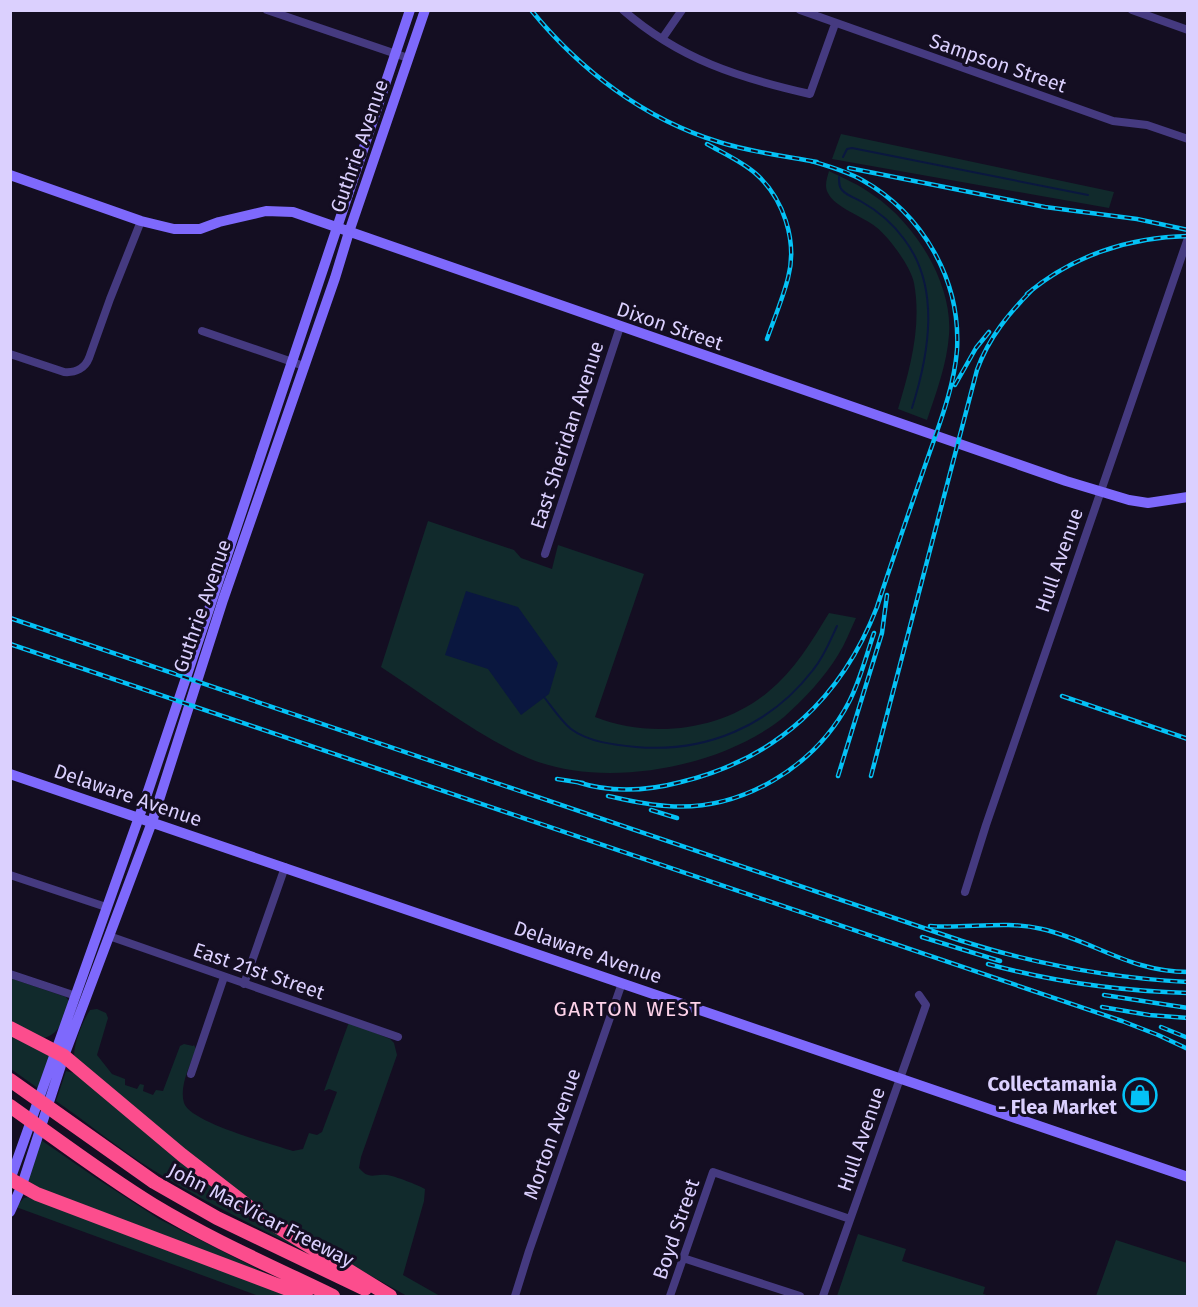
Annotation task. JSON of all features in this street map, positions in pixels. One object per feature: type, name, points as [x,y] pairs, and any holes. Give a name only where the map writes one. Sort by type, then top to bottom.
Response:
[{"type":"highway","points":[[10,1028],[60,1054],[234,1196],[279,1228],[390,1296]]},
{"type":"highway","name":"John MacVicar Freeway","points":[[16,1084],[154,1182],[206,1212],[380,1296]]},
{"type":"highway","name":"John MacVicar Freeway","points":[[12,1108],[153,1205],[194,1228],[333,1296]]},
{"type":"highway","points":[[14,1181],[37,1194],[306,1296]]},
{"type":"main road","name":"Guthrie Avenue","points":[[10,1212],[14,1181],[60,1054],[110,936],[152,822],[291,361],[410,10]]},
{"type":"main road","name":"Guthrie Avenue","points":[[60,1054],[76,996],[106,908],[304,366],[425,10]]},
{"type":"main road","name":"Dixon Street","points":[[10,175],[174,229],[200,229],[266,211],[293,212],[1100,492],[1148,503],[1188,497]]},
{"type":"main road","name":"Delaware Avenue","points":[[10,774],[1188,1178]]},
{"type":"street","points":[[267,10],[408,58]]},
{"type":"street","points":[[623,10],[662,39],[727,72],[753,81],[810,94],[835,24]]},
{"type":"street","points":[[662,39],[682,10]]},
{"type":"street","name":"Sampson Street","points":[[800,10],[1113,121],[1147,125],[1188,139]]},
{"type":"street","points":[[1132,10],[1188,30]]},
{"type":"street","points":[[10,354],[64,372],[79,370],[87,364],[141,220]]},
{"type":"street","name":"Hull Avenue","points":[[965,892],[1188,238]]},
{"type":"street","name":"East Sheridan Avenue","points":[[545,554],[620,327]]},
{"type":"street","points":[[202,331],[304,366]]},
{"type":"street","points":[[244,984],[285,867]]},
{"type":"street","points":[[10,875],[106,908]]},
{"type":"street","name":"East 21st Street","points":[[110,936],[398,1037]]},
{"type":"street","points":[[10,974],[76,996]]},
{"type":"street","points":[[191,1074],[224,977]]},
{"type":"street","name":"Morton Avenue","points":[[515,1296],[622,983]]},
{"type":"street","name":"Hull Avenue","points":[[823,1296],[926,1005],[919,995]]},
{"type":"street","name":"Boyd Street","points":[[670,1296],[713,1172],[850,1219]]},
{"type":"street","points":[[683,1257],[800,1296]]},
{"type":"green space","points":[[841,134],[1114,192],[1109,208],[832,159]]},
{"type":"green space","points":[[829,171],[863,188],[903,221],[917,238],[938,275],[949,315],[949,335],[944,368],[927,420],[898,409],[916,331],[916,299],[912,276],[899,253],[881,232],[871,223],[831,198],[826,188]]},
{"type":"green space","points":[[428,521],[514,550],[521,558],[552,569],[558,545],[644,574],[595,717],[616,724],[662,729],[707,723],[729,715],[768,692],[786,675],[829,613],[856,618],[841,651],[820,680],[784,717],[758,735],[695,761],[660,769],[625,773],[558,768],[528,758],[490,739],[381,667]]},
{"type":"green space","points":[[10,978],[66,997],[69,1001],[61,1024],[50,1036],[44,1038],[11,1025]]},
{"type":"green space","points":[[97,1009],[106,1013],[108,1018],[97,1055],[112,1074],[125,1079],[125,1085],[137,1089],[140,1084],[144,1085],[143,1091],[153,1095],[156,1090],[163,1091],[180,1046],[194,1045],[196,1049],[183,1090],[184,1103],[190,1111],[216,1125],[293,1151],[303,1149],[309,1133],[317,1135],[322,1132],[337,1092],[329,1089],[324,1091],[349,1022],[390,1039],[394,1043],[397,1055],[359,1168],[366,1174],[391,1176],[425,1189],[424,1201],[403,1275],[440,1296],[407,1296],[302,1237],[231,1188],[74,1057],[77,1039],[84,1021],[90,1010]]},
{"type":"green space","points":[[11,1034],[51,1057],[39,1089],[11,1069]]},
{"type":"green space","points":[[66,1071],[74,1073],[311,1254],[172,1182],[56,1101]]},
{"type":"green space","points":[[41,1140],[159,1219],[283,1282],[87,1210],[30,1184],[28,1179]]},
{"type":"green space","points":[[29,1197],[296,1296],[259,1296],[16,1207],[24,1198]]},
{"type":"green space","points":[[858,1234],[906,1249],[902,1261],[985,1287],[983,1294],[990,1296],[837,1296]]},
{"type":"green space","points":[[1116,1240],[1187,1263],[1187,1296],[1096,1296]]},
{"type":"water","points":[[466,591],[518,607],[558,663],[549,694],[521,715],[488,669],[445,655]]},
{"type":"waterway","points":[[843,157],[847,149],[852,148],[1088,195]]},
{"type":"waterway","points":[[839,177],[840,186],[844,192],[874,209],[900,233],[916,258],[923,278],[927,299],[927,343],[912,408]]},
{"type":"waterway","points":[[544,697],[571,729],[585,737],[602,742],[662,748],[711,740],[757,721],[796,690],[820,660],[837,626]]},
{"type":"railway","points":[[531,10],[570,53],[592,72],[639,106],[665,120],[719,142],[767,154],[817,162]]},
{"type":"railway","points":[[707,144],[755,173],[773,194],[786,221],[791,264],[784,293],[767,339]]},
{"type":"railway","points":[[577,782],[590,786],[629,790],[655,787],[715,772],[747,758],[776,741],[802,720],[825,696],[845,670],[877,607],[949,392],[957,350],[957,324],[945,274],[920,230],[903,211],[884,194],[862,180],[843,171],[811,161]]},
{"type":"railway","points":[[849,168],[1045,207],[1137,219],[1188,230]]},
{"type":"railway","points":[[1027,294],[1063,269],[1102,251],[1144,240],[1188,236]]},
{"type":"railway","points":[[871,776],[977,370],[987,347],[1001,326],[1033,289]]},
{"type":"railway","points":[[955,385],[976,348],[989,332]]},
{"type":"railway","points":[[838,776],[882,633],[887,595]]},
{"type":"railway","points":[[10,618],[962,941],[1017,957],[1073,969],[1188,982]]},
{"type":"railway","points":[[608,796],[667,806],[695,806],[748,793],[773,781],[817,747],[834,725],[853,694],[874,633]]},
{"type":"railway","points":[[10,644],[1122,1021],[1188,1049]]},
{"type":"railway","points":[[1062,696],[1188,739]]},
{"type":"railway","points":[[557,779],[583,783]]},
{"type":"railway","points":[[651,810],[677,818]]},
{"type":"railway","points":[[930,926],[1028,926],[1061,934],[1130,962],[1167,971],[1188,972]]},
{"type":"railway","points":[[922,937],[1000,961]]},
{"type":"railway","points":[[988,964],[1037,976],[1087,984],[1188,993]]},
{"type":"railway","points":[[1104,995],[1188,1008]]},
{"type":"railway","points":[[1102,1007],[1149,1015],[1188,1018]]},
{"type":"railway","points":[[1161,1027],[1188,1038]]},
{"type":"place","name":"Collectamania - Flea Market","points":[[1140,1095]]},
{"type":"district","name":"GARTON WEST","points":[[628,1009]]}]
